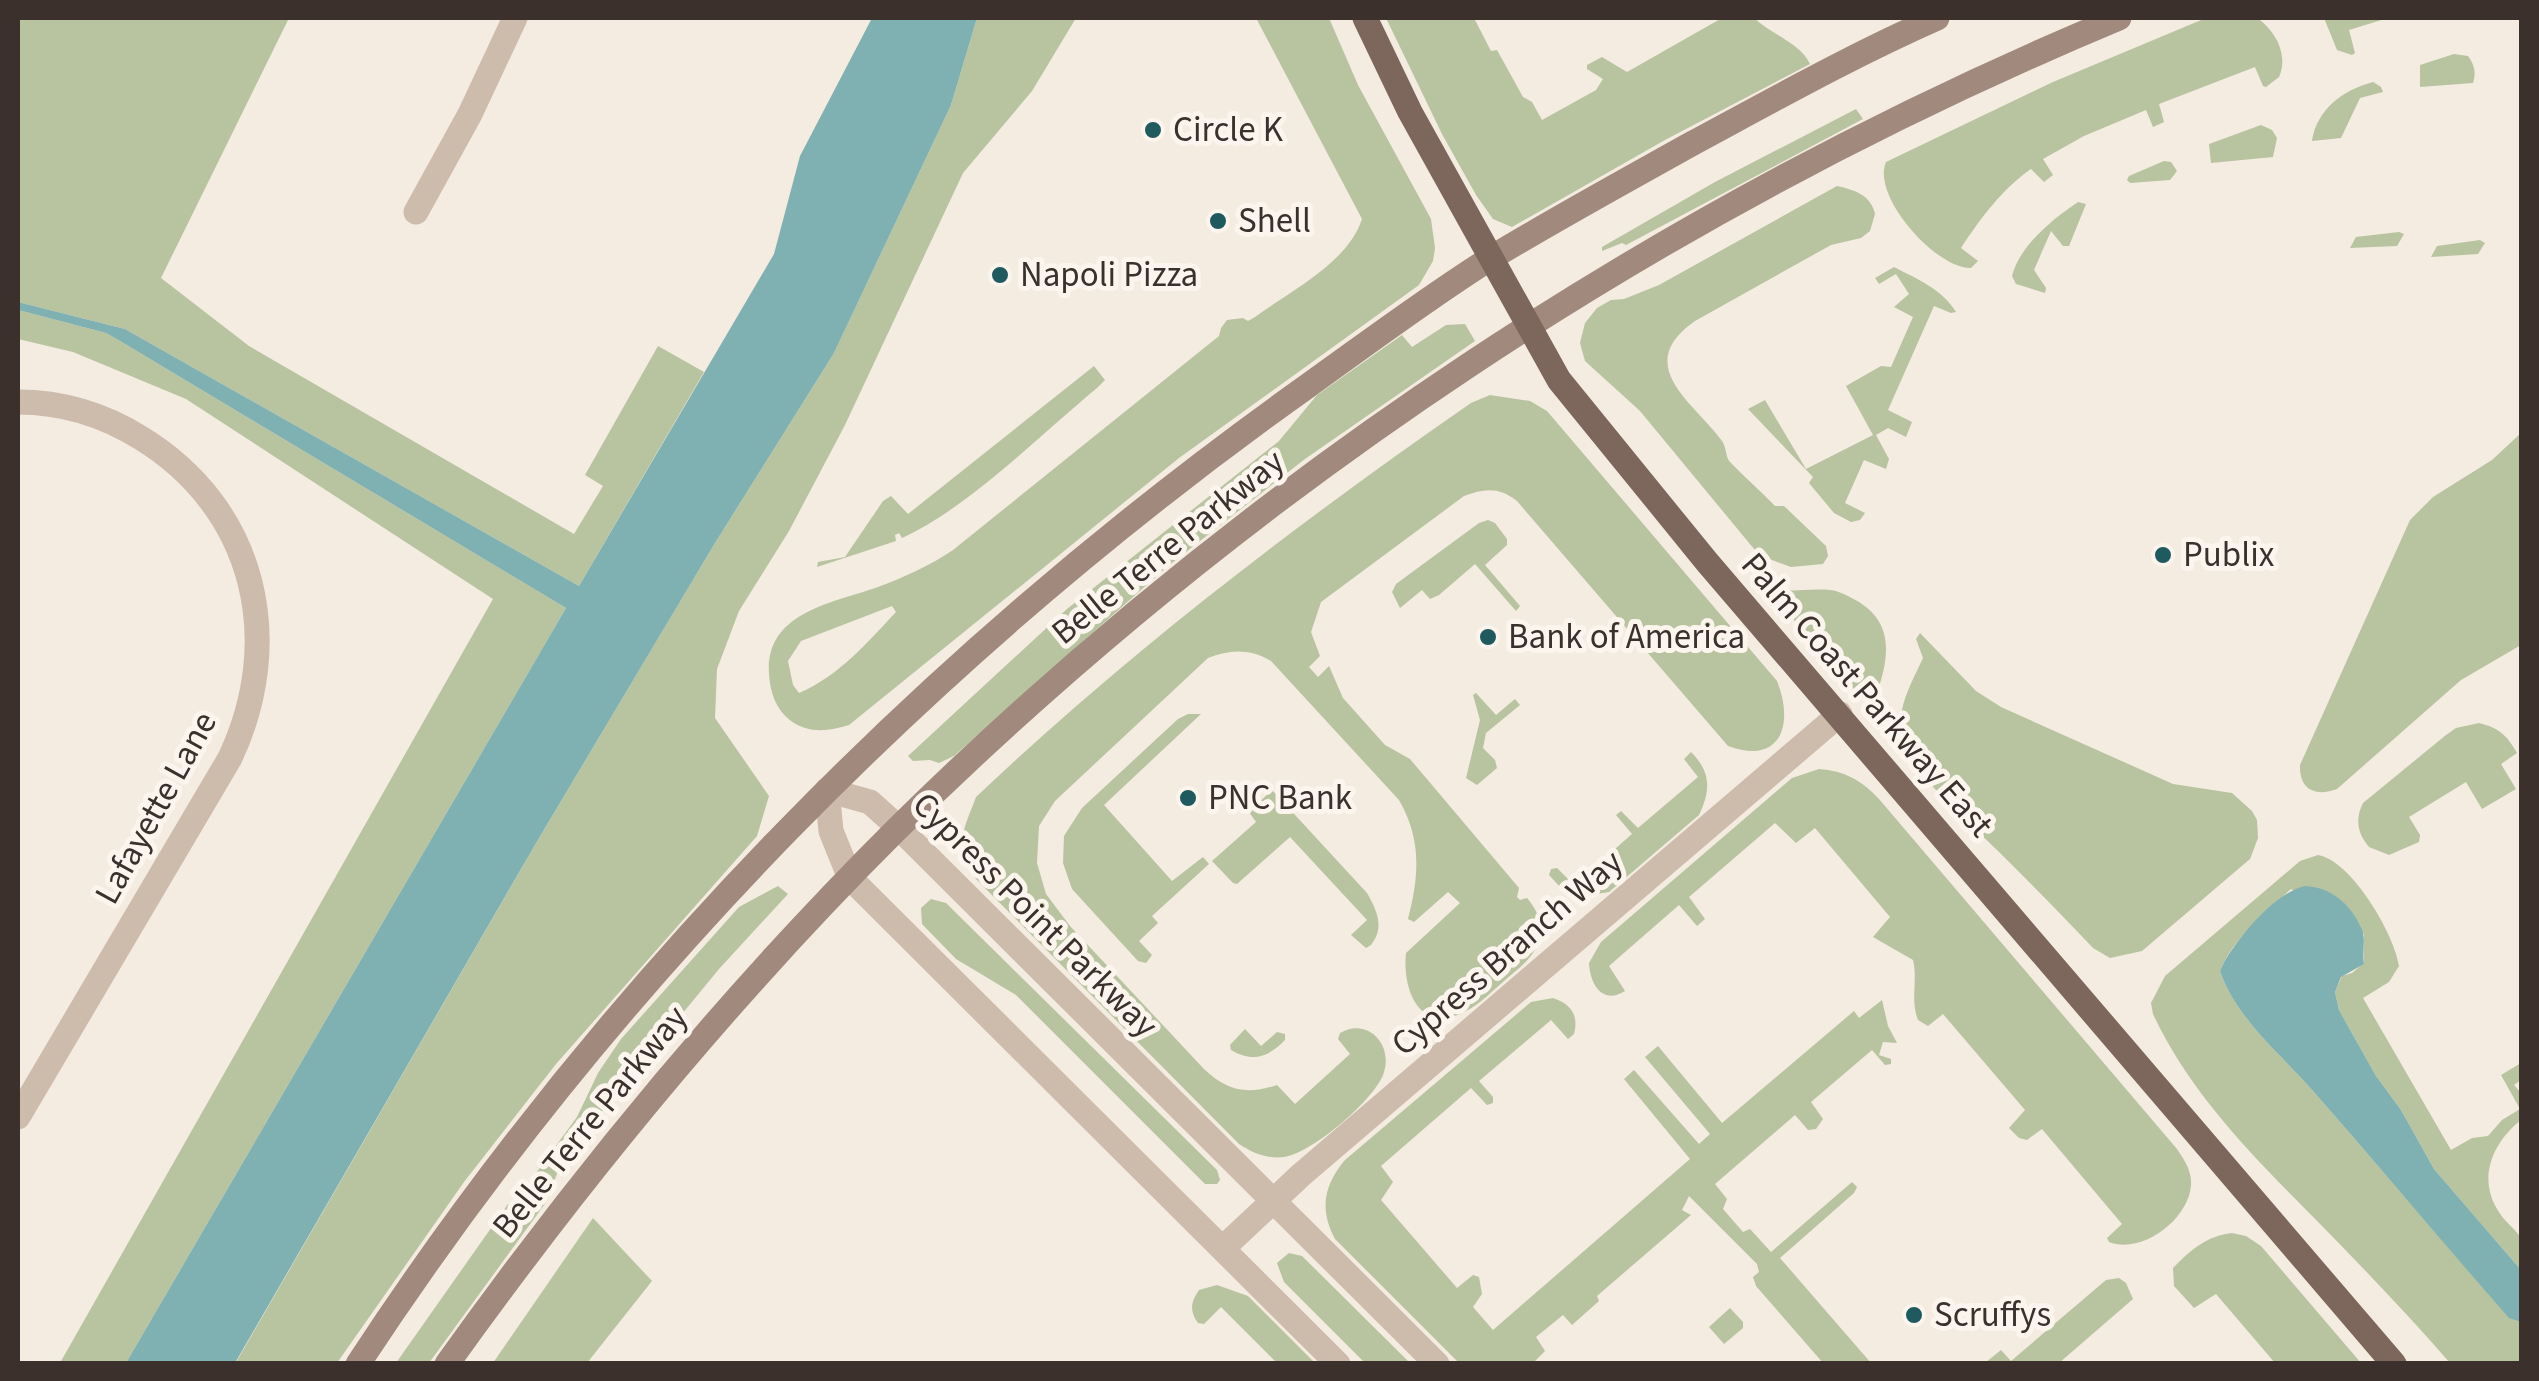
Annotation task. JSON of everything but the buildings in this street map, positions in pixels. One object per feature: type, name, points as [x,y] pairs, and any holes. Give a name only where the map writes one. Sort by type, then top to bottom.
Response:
[{"type":"main road","name":"Palm Coast Parkway East","points":[[1365,18],[1410,112],[1559,380],[1697,551],[2394,1364]]},
{"type":"main road","name":"Belle Terre Parkway","points":[[358,1364],[438,1248],[558,1089],[660,968],[827,790],[991,634],[1195,466],[1490,259],[1624,180],[1846,61],[1937,18]]},
{"type":"main road","name":"Belle Terre Parkway","points":[[447,1364],[601,1160],[686,1056],[850,878],[1037,699],[1212,553],[1340,455],[1528,325],[1684,233],[1847,144],[2044,49],[2119,18]]},
{"type":"street","points":[[416,212],[470,114],[515,18]]},
{"type":"street","name":"Lafayette Lane","points":[[18,402],[72,409],[118,424],[158,448],[191,476],[222,516],[244,560],[252,588],[258,658],[250,709],[230,758],[18,1117]]},
{"type":"street","name":"Cypress Branch Way","points":[[1223,1248],[1272,1201],[1840,714]]},
{"type":"street","points":[[827,790],[831,831],[850,878],[1338,1364]]},
{"type":"street","name":"Cypress Point Parkway","points":[[827,790],[870,802],[899,828],[1436,1364]]},
{"type":"green space","points":[[18,18],[289,18],[161,278],[249,346],[574,534],[603,486],[585,475],[658,346],[704,372],[579,586],[125,329],[18,302]]},
{"type":"green space","points":[[977,18],[1076,18],[1032,91],[963,173],[845,425],[789,531],[739,611],[717,669],[715,718],[769,796],[757,836],[556,1064],[464,1182],[337,1363],[235,1364],[539,838],[834,353],[951,105]]},
{"type":"green space","points":[[1256,18],[1329,18],[1358,85],[1431,219],[1433,261],[1419,285],[1179,458],[849,725],[812,730],[781,712],[771,687],[771,653],[778,636],[790,623],[823,605],[907,575],[953,550],[1219,336],[1227,320],[1248,321],[1316,275],[1344,249],[1362,219]],"holes":[[[892,606],[896,612],[840,668],[799,693],[793,685],[788,661],[801,641]]]},
{"type":"green space","points":[[1386,18],[1474,18],[1491,51],[1497,50],[1523,97],[1532,102],[1542,120],[1596,90],[1603,79],[1587,69],[1587,65],[1602,57],[1627,72],[1722,18],[1754,18],[1800,50],[1810,64],[1512,227],[1493,219],[1476,195]]},
{"type":"green space","points":[[2206,18],[2257,18],[2264,23],[2281,52],[2279,77],[2263,86],[2255,67],[2159,104],[2164,122],[2153,127],[2146,110],[2084,136],[2043,159],[2053,175],[2044,182],[2031,169],[2020,177],[1992,205],[1961,248],[1978,261],[1971,268],[1941,257],[1897,211],[1884,176],[1886,162],[2053,82]]},
{"type":"green space","points":[[2324,18],[2388,18],[2349,30],[2355,53],[2352,55],[2337,50]]},
{"type":"green space","points":[[2454,54],[2468,56],[2474,70],[2473,83],[2420,87],[2420,65]]},
{"type":"green space","points":[[2373,82],[2383,92],[2360,98],[2341,138],[2312,141],[2319,119],[2333,103]]},
{"type":"green space","points":[[1856,109],[1863,119],[1626,245],[1602,251],[1602,247],[1715,182]]},
{"type":"green space","points":[[2261,125],[2272,130],[2277,138],[2273,157],[2211,163],[2209,144]]},
{"type":"green space","points":[[2164,161],[2171,162],[2177,171],[2170,180],[2127,180],[2129,176]]},
{"type":"green space","points":[[1837,186],[1870,202],[1875,214],[1870,231],[1861,238],[1831,245],[1695,321],[1668,353],[1668,369],[1674,384],[1722,441],[1730,462],[1775,506],[1784,506],[1826,546],[1828,556],[1823,564],[1791,567],[1759,555],[1640,411],[1585,361],[1580,343],[1585,323],[1597,308],[1659,285]]},
{"type":"green space","points":[[2078,202],[2086,204],[2069,246],[2063,246],[2051,231],[2034,270],[2046,288],[2045,293],[2016,284],[2012,276],[2030,243]]},
{"type":"green space","points":[[2404,234],[2397,246],[2350,248],[2356,237]]},
{"type":"green space","points":[[2480,240],[2485,243],[2478,254],[2431,257],[2437,246]]},
{"type":"green space","points":[[1894,267],[1936,291],[1956,312],[1934,306],[1888,410],[1912,422],[1906,437],[1888,428],[1876,435],[1889,459],[1886,469],[1864,460],[1845,503],[1865,513],[1860,520],[1851,522],[1834,513],[1809,483],[1813,477],[1748,409],[1765,400],[1806,469],[1873,435],[1846,386],[1881,366],[1891,367],[1913,317],[1894,307],[1909,294],[1896,274],[1879,284],[1875,278]]},
{"type":"green space","points":[[18,310],[106,333],[566,608],[126,1363],[60,1363],[493,599],[186,399],[73,352],[18,339]]},
{"type":"green space","points":[[1465,324],[1475,341],[1305,459],[1168,566],[954,756],[939,763],[913,761],[908,756],[1067,609],[1279,441],[1317,395],[1402,335],[1412,347],[1446,325]]},
{"type":"green space","points":[[1094,366],[1105,380],[952,509],[902,538],[899,533],[895,535],[896,541],[817,567],[818,562],[845,557],[883,501],[891,496],[908,514]]},
{"type":"green space","points":[[1490,395],[1530,401],[1547,411],[1777,681],[1783,725],[1772,745],[1761,750],[1728,746],[1517,501],[1498,491],[1464,496],[1321,602],[1311,632],[1320,656],[1309,667],[1318,677],[1329,666],[1343,698],[1385,745],[1410,759],[1519,888],[1517,897],[1527,898],[1538,918],[1538,941],[1524,964],[1471,1008],[1437,1018],[1417,1005],[1411,994],[1406,953],[1460,903],[1448,892],[1414,922],[1408,919],[1414,888],[1415,844],[1399,800],[1271,661],[1240,652],[1208,658],[1055,801],[1039,826],[1037,863],[1046,894],[1070,926],[1204,1069],[1221,1082],[1247,1090],[1277,1085],[1295,1104],[1350,1054],[1338,1039],[1340,1033],[1360,1028],[1376,1036],[1385,1052],[1384,1072],[1356,1110],[1326,1136],[1296,1154],[1260,1155],[1239,1144],[976,879],[964,856],[964,828],[976,797],[1154,640],[1342,495],[1471,403]]},
{"type":"green space","points":[[2521,433],[2521,645],[2461,680],[2337,789],[2310,789],[2302,780],[2300,765],[2410,520],[2433,497],[2492,460]]},
{"type":"green space","points":[[1488,520],[1495,523],[1507,545],[1485,565],[1520,606],[1516,611],[1475,564],[1439,595],[1430,599],[1422,590],[1400,608],[1392,592],[1396,584]]},
{"type":"green space","points":[[1767,589],[1834,591],[1859,602],[1872,613],[1881,624],[1886,651],[1871,709]]},
{"type":"green space","points":[[1920,633],[1976,691],[2001,707],[2173,784],[2232,793],[2257,820],[2258,838],[2250,859],[2142,951],[2110,958],[2093,948],[1943,797],[1908,753],[1900,728],[1901,717],[1923,658],[1916,639]]},
{"type":"green space","points":[[1476,693],[1496,715],[1515,699],[1520,705],[1486,733],[1483,748],[1497,768],[1477,785],[1466,778],[1480,720],[1473,695]]},
{"type":"green space","points":[[1188,714],[1201,714],[1104,805],[1172,881],[1203,857],[1209,864],[1152,916],[1158,923],[1139,941],[1152,955],[1146,963],[1138,961],[1072,889],[1063,863],[1064,836],[1082,808]]},
{"type":"green space","points":[[2479,723],[2502,733],[2517,753],[2501,764],[2516,789],[2482,809],[2466,782],[2409,817],[2420,835],[2419,842],[2389,855],[2369,847],[2358,826],[2363,803],[2456,728]]},
{"type":"green space","points":[[1691,752],[1707,782],[1699,815],[1609,892],[1578,897],[1561,888],[1549,875],[1551,869],[1557,868],[1574,885],[1632,834],[1616,815],[1621,811],[1638,828],[1698,777],[1684,759]]},
{"type":"green space","points":[[1819,769],[1852,778],[1879,799],[2177,1149],[2189,1171],[2191,1185],[2182,1210],[2162,1231],[2135,1243],[2109,1242],[2107,1238],[2122,1224],[2042,1129],[2027,1140],[2009,1128],[2025,1110],[1943,1014],[1928,1026],[1918,1020],[1913,960],[1873,937],[1890,917],[1815,828],[1796,843],[1775,823],[1689,897],[1705,919],[1697,926],[1679,905],[1609,966],[1625,991],[1610,996],[1595,985],[1589,963],[1601,942],[1792,778]]},
{"type":"green space","points":[[1272,790],[1367,893],[1379,925],[1371,945],[1366,948],[1351,935],[1367,920],[1290,837],[1237,884],[1212,861],[1256,822],[1249,812]]},
{"type":"green space","points":[[2318,855],[2331,860],[2357,884],[2389,936],[2399,966],[2389,982],[2363,998],[2451,1150],[2472,1138],[2488,1136],[2502,1120],[2520,1109],[2501,1075],[2521,1063],[2521,1080],[2514,1085],[2521,1093],[2521,1120],[2502,1140],[2488,1176],[2493,1202],[2521,1239],[2521,1270],[2434,1169],[2339,1010],[2335,992],[2342,976],[2364,963],[2364,934],[2291,889],[2242,936],[2220,971],[2237,1005],[2260,1035],[2509,1317],[2521,1322],[2521,1363],[2450,1363],[2230,1129],[2187,1074],[2153,1014],[2151,1003],[2165,976],[2300,861]]},
{"type":"green space","points":[[778,886],[788,894],[719,969],[562,1160],[547,1201],[429,1363],[396,1363],[508,1204],[512,1206],[577,1117],[598,1073],[621,1039],[739,907]]},
{"type":"green space","points":[[931,899],[946,903],[1217,1170],[1217,1184],[1205,1184],[1016,995],[956,959],[922,924],[921,908]]},
{"type":"green space","points":[[1553,998],[1572,1011],[1574,1034],[1568,1039],[1551,1020],[1479,1081],[1493,1097],[1493,1103],[1487,1105],[1471,1088],[1381,1166],[1393,1182],[1381,1200],[1457,1288],[1473,1275],[1479,1277],[1482,1294],[1473,1307],[1493,1330],[1690,1159],[1624,1079],[1634,1070],[1699,1144],[1710,1134],[1645,1057],[1658,1046],[1722,1123],[1854,1011],[1859,1018],[1882,1000],[1897,1043],[1883,1042],[1879,1055],[1891,1059],[1891,1064],[1885,1065],[1872,1050],[1811,1102],[1823,1119],[1816,1129],[1808,1130],[1795,1115],[1715,1184],[1727,1199],[1723,1209],[1743,1232],[1750,1229],[1771,1252],[1852,1182],[1857,1187],[1780,1258],[1871,1363],[1823,1363],[1756,1286],[1753,1277],[1759,1272],[1757,1264],[1689,1196],[1682,1210],[1691,1215],[1597,1296],[1599,1301],[1572,1325],[1563,1315],[1536,1337],[1545,1351],[1533,1363],[1459,1363],[1335,1239],[1327,1218],[1326,1198],[1332,1179],[1345,1160],[1531,1002]]},
{"type":"green space","points":[[1245,1029],[1261,1046],[1277,1032],[1285,1034],[1285,1040],[1266,1054],[1246,1056],[1231,1050],[1230,1045]]},
{"type":"green space","points":[[593,1218],[652,1281],[587,1363],[493,1363]]},
{"type":"green space","points":[[2232,1233],[2261,1246],[2361,1363],[2275,1363],[2216,1294],[2194,1308],[2174,1286],[2173,1268],[2200,1245]]},
{"type":"green space","points":[[1289,1253],[1302,1256],[1410,1363],[1365,1363],[1284,1282],[1277,1263]]},
{"type":"green space","points":[[2119,1278],[2126,1283],[2133,1299],[2059,1363],[1985,1363],[2001,1350],[2011,1361],[2106,1280]]},
{"type":"green space","points":[[1217,1285],[1248,1296],[1315,1363],[1277,1363],[1221,1307],[1204,1324],[1198,1323],[1192,1310],[1194,1299],[1199,1290]]},
{"type":"green space","points":[[1730,1308],[1743,1322],[1743,1328],[1724,1344],[1709,1327]]},
{"type":"water","points":[[872,18],[977,18],[951,105],[834,353],[539,838],[235,1363],[126,1363],[566,608],[106,333],[18,310],[18,302],[125,329],[579,586],[774,254],[800,156]]},
{"type":"water","points":[[2305,886],[2332,894],[2358,921],[2363,934],[2364,964],[2341,977],[2335,992],[2339,1010],[2434,1169],[2521,1270],[2521,1322],[2509,1318],[2260,1035],[2228,989],[2220,971],[2234,947],[2268,908]]},
{"type":"place","name":"Circle K","points":[[1153,130]]},
{"type":"place","name":"Shell","points":[[1218,221]]},
{"type":"place","name":"Napoli Pizza","points":[[1000,275]]},
{"type":"place","name":"Publix","points":[[2163,555]]},
{"type":"place","name":"Bank of America","points":[[1488,637]]},
{"type":"place","name":"PNC Bank","points":[[1188,798]]},
{"type":"place","name":"Scruffys","points":[[1914,1315]]}]
